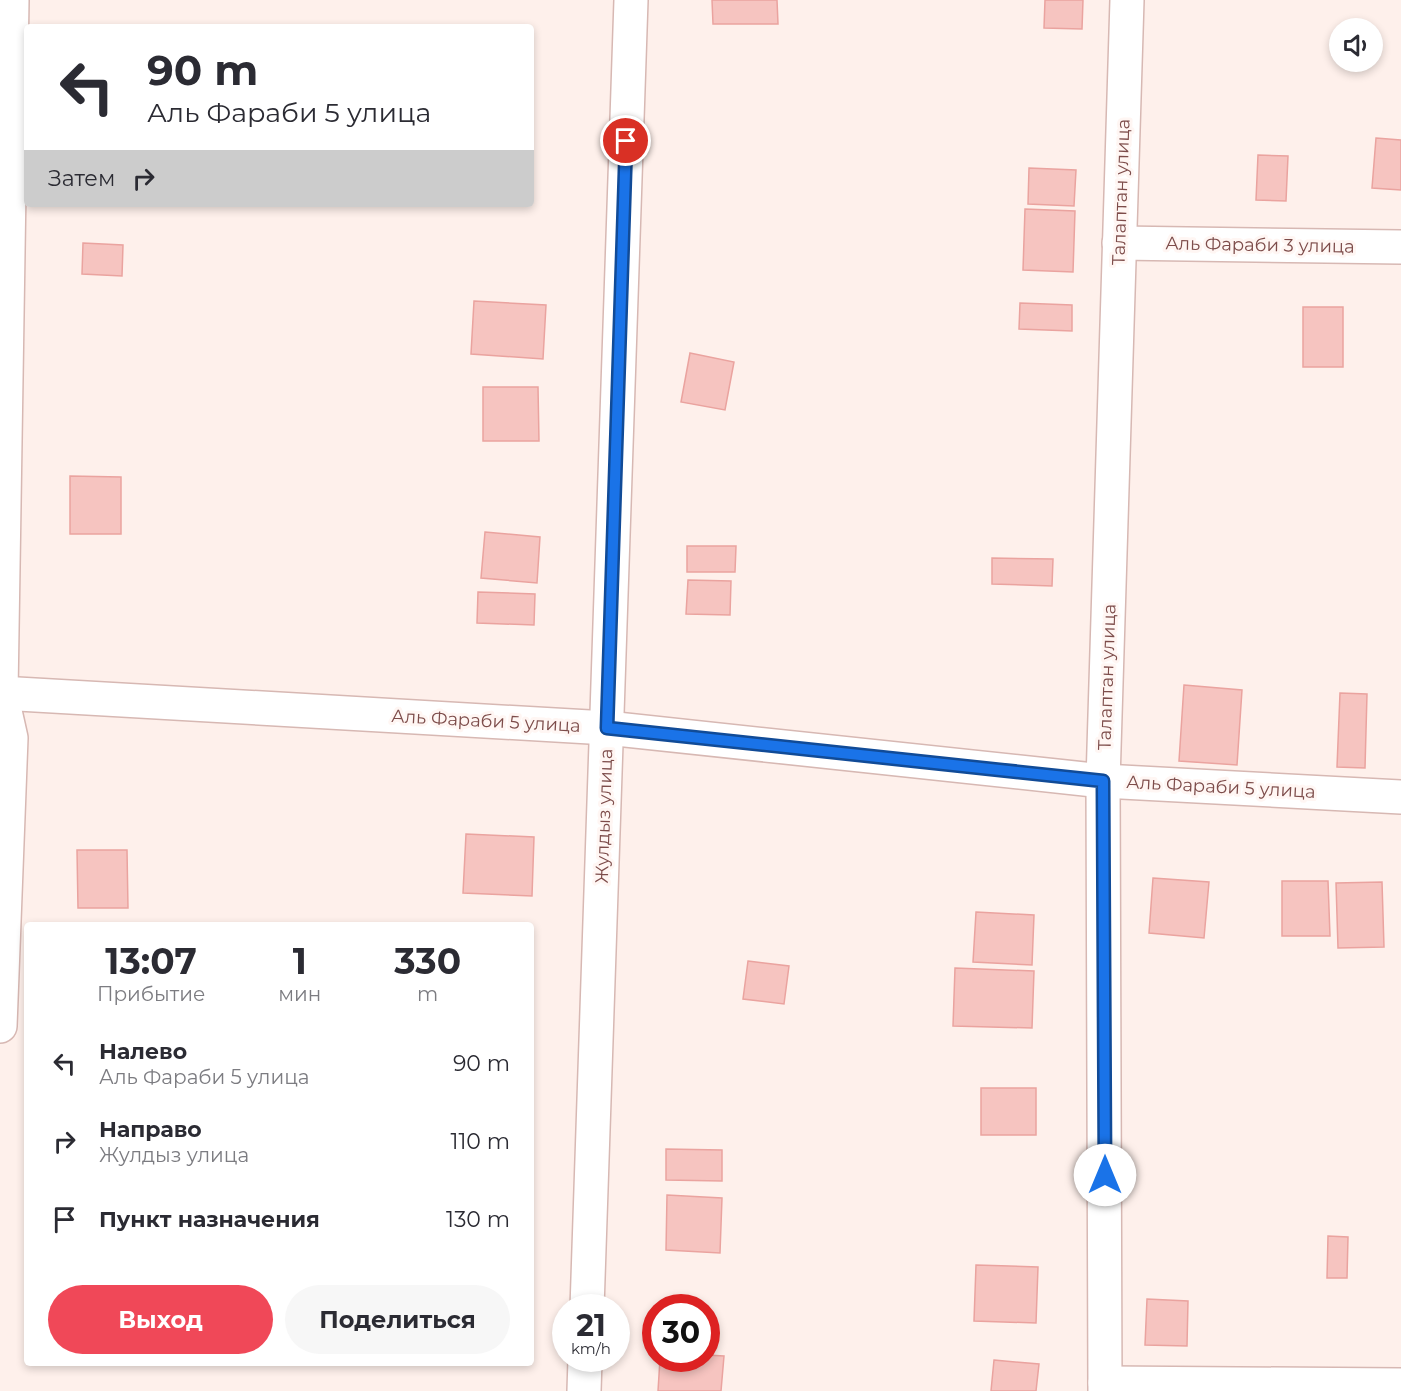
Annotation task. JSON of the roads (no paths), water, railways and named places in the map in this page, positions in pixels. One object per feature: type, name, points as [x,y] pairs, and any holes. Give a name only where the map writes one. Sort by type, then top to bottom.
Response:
[{"type":"street","points":[[0,1026],[11,738],[1,693],[12,0]]},
{"type":"street","name":"Жулдыз улица","points":[[587,1294],[631,0]]},
{"type":"street","name":"Талаптан улица","points":[[1105,1387],[1103,781],[1127,0]]},
{"type":"street","name":"Аль Фараби 3 улица","points":[[1119,243],[1401,247]]},
{"type":"street","name":"Аль Фараби 5 улица","points":[[1,693],[607,728],[1103,781],[1401,797]]},
{"type":"street","points":[[584,1391],[585,1372]]},
{"type":"street","points":[[1105,1387],[1401,1385]]}]
